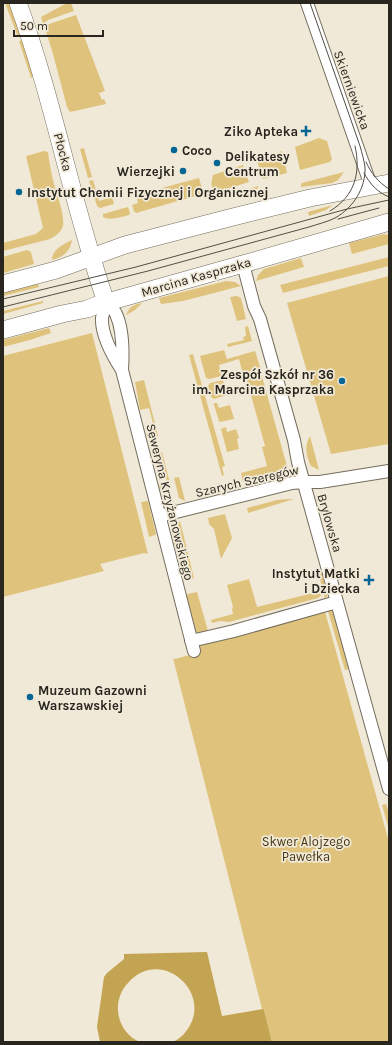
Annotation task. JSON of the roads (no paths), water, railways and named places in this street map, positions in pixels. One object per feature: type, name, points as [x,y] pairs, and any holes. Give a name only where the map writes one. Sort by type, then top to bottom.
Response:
[{"type":"main road","name":"Płocka","points":[[18,3],[38,62],[92,257],[106,302]]},
{"type":"main road","points":[[3,284],[56,270],[125,245],[265,208],[389,183]]},
{"type":"main road","name":"Marcina Kasprzaka","points":[[3,330],[62,314],[87,309],[106,302],[389,222]]},
{"type":"street","name":"Skierniewicka","points":[[307,3],[371,186]]},
{"type":"street","name":"Brylowska","points":[[243,264],[294,440],[298,462],[389,789]]},
{"type":"street","name":"Seweryna Krzyżanowskiego","points":[[106,302],[115,312],[120,331],[123,349],[122,370],[192,646],[234,631],[337,602]]},
{"type":"street","name":"Szarych Szeregów","points":[[160,516],[289,484],[320,482],[389,471]]},
{"type":"tram line","points":[[3,307],[148,271],[309,227],[335,218],[347,209],[353,203],[361,190],[365,175],[365,164],[310,3]]},
{"type":"tram line","points":[[330,211],[345,198],[354,183],[357,165],[355,146]]},
{"type":"tram line","points":[[366,162],[375,177],[389,189]]},
{"type":"tram line","points":[[364,173],[374,187],[389,197]]},
{"type":"tram line","points":[[3,299],[136,267],[347,209],[389,200]]},
{"type":"tram line","points":[[338,219],[379,208]]},
{"type":"place","name":"Ziko Apteka","points":[[306,131]]},
{"type":"place","name":"Coco","points":[[174,150]]},
{"type":"place","name":"Delikatesy Centrum","points":[[217,163]]},
{"type":"place","name":"Wierzejki","points":[[183,171]]},
{"type":"place","name":"Instytut Chemii Fizycznej i Organicznej","points":[[19,192]]},
{"type":"place","name":"Zespół Szkół nr 36 im. Marcina Kasprzaka","points":[[342,381]]},
{"type":"place","name":"Instytut Matki i Dziecka","points":[[369,580]]},
{"type":"place","name":"Muzeum Gazowni Warszawskiej","points":[[30,697]]},
{"type":"park label","name":"Skwer Alojzego Pawełka","points":[[306,848]]}]
